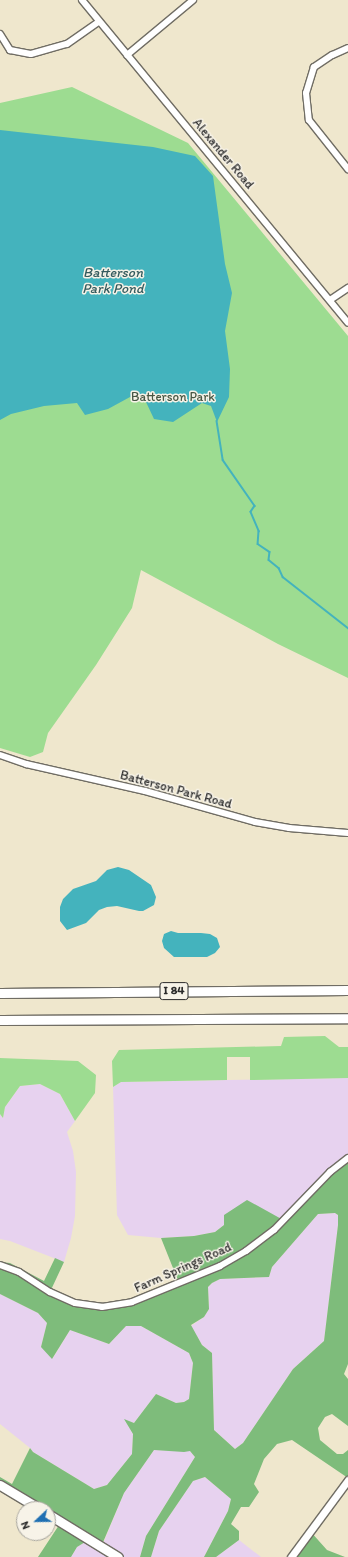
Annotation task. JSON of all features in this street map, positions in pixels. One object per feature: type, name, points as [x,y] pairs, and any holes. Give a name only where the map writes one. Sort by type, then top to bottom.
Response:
[{"type":"highway","name":"I 84","points":[[0,993],[348,990]]},
{"type":"highway","name":"I 84","points":[[0,1020],[348,1018]]},
{"type":"highway","points":[[0,1484],[27,1501]]},
{"type":"highway","points":[[56,1519],[118,1557]]},
{"type":"main road","points":[[290,1557],[348,1480]]},
{"type":"street","name":"Alexander Road","points":[[82,0],[348,322]]},
{"type":"street","points":[[127,55],[193,0]]},
{"type":"street","points":[[0,34],[10,50],[31,54],[67,44],[99,22]]},
{"type":"street","points":[[348,48],[332,55],[314,67],[306,93],[309,120],[348,169]]},
{"type":"street","points":[[330,300],[348,288]]},
{"type":"street","name":"Batterson Park Road","points":[[0,755],[26,764],[145,791],[255,822],[289,828],[348,833]]},
{"type":"street","name":"Farm Springs Road","points":[[0,1265],[19,1272],[54,1295],[75,1303],[102,1306],[132,1302],[220,1266],[246,1251],[274,1230],[330,1172],[348,1158]]},
{"type":"shaded area","points":[[348,1078],[348,1159],[285,1221],[224,1225],[215,1232],[194,1236],[161,1238],[128,1235],[117,1215],[113,1087],[121,1082]]},
{"type":"shaded area","points":[[40,1084],[60,1094],[75,1121],[67,1132],[73,1151],[76,1172],[75,1216],[71,1238],[64,1262],[10,1241],[0,1239],[0,1114],[3,1118],[5,1107],[20,1086]]},
{"type":"shaded area","points":[[335,1213],[338,1215],[338,1225],[324,1341],[293,1369],[243,1443],[235,1449],[214,1430],[212,1353],[202,1345],[191,1326],[204,1317],[209,1309],[208,1287],[212,1283],[220,1279],[269,1277],[272,1267],[318,1214]]},
{"type":"shaded area","points":[[0,1294],[38,1313],[47,1323],[41,1347],[53,1358],[70,1330],[109,1344],[126,1326],[141,1326],[189,1353],[193,1363],[189,1399],[184,1402],[176,1403],[156,1394],[134,1423],[125,1420],[133,1434],[132,1454],[107,1485],[94,1489],[33,1452],[0,1424]]},
{"type":"shaded area","points":[[154,1450],[190,1451],[195,1457],[146,1536],[140,1557],[71,1557],[77,1547],[90,1539],[102,1546],[124,1493]]},
{"type":"shaded area","points":[[205,1477],[231,1499],[228,1511],[204,1557],[151,1557],[159,1531],[193,1481]]},
{"type":"shaded area","points":[[239,1540],[261,1557],[216,1557]]},
{"type":"green space","name":"Batterson Park","points":[[72,87],[188,143],[348,336],[348,678],[278,644],[141,570],[132,608],[96,665],[48,733],[43,752],[30,757],[0,748],[0,103]]},
{"type":"green space","points":[[325,1036],[339,1047],[348,1047],[348,1078],[250,1080],[250,1057],[227,1057],[227,1080],[121,1082],[113,1087],[112,1061],[119,1050],[281,1046],[284,1037]]},
{"type":"green space","points":[[0,1058],[78,1061],[96,1075],[95,1093],[75,1121],[60,1094],[40,1084],[20,1086],[5,1107],[3,1118],[0,1114]]},
{"type":"green space","points":[[348,1159],[348,1364],[344,1374],[348,1379],[348,1426],[332,1414],[325,1417],[318,1428],[320,1440],[337,1454],[343,1454],[348,1450],[348,1478],[292,1440],[277,1444],[264,1459],[254,1484],[259,1492],[249,1507],[241,1507],[231,1524],[239,1531],[239,1540],[216,1557],[204,1557],[228,1511],[231,1499],[205,1477],[193,1481],[159,1531],[151,1557],[140,1557],[146,1536],[195,1457],[190,1451],[154,1450],[124,1493],[101,1547],[90,1539],[77,1547],[71,1557],[38,1557],[49,1541],[56,1541],[56,1530],[61,1522],[56,1519],[56,1501],[27,1501],[0,1485],[0,1477],[12,1484],[30,1448],[33,1452],[94,1489],[107,1485],[132,1454],[133,1434],[124,1419],[134,1423],[156,1394],[176,1403],[184,1402],[189,1399],[193,1363],[189,1353],[141,1326],[126,1326],[109,1344],[70,1330],[52,1359],[41,1347],[47,1323],[38,1313],[0,1294],[0,1262],[10,1263],[44,1281],[55,1258],[64,1262],[50,1292],[66,1300],[112,1306],[179,1283],[161,1238],[194,1236],[215,1232],[224,1225],[224,1215],[247,1200],[285,1221],[334,1170]],"holes":[[[335,1213],[338,1215],[324,1341],[293,1369],[243,1443],[235,1449],[214,1430],[212,1353],[202,1345],[191,1325],[204,1317],[209,1309],[208,1287],[220,1279],[269,1277],[272,1267],[318,1214]]]},
{"type":"green space","points":[[310,1531],[327,1550],[345,1557],[291,1557]]},
{"type":"water","name":"Batterson Park Pond","points":[[0,130],[153,147],[195,156],[213,176],[225,264],[232,293],[225,331],[230,369],[229,397],[217,422],[211,406],[202,403],[173,422],[154,419],[146,402],[130,397],[108,409],[85,415],[77,403],[44,406],[11,414],[0,420]]},
{"type":"water","points":[[118,867],[129,870],[151,885],[156,897],[154,905],[143,911],[117,906],[107,907],[99,910],[86,923],[67,930],[60,921],[60,907],[63,899],[73,889],[96,881],[107,870]]},
{"type":"water","points":[[171,931],[178,933],[210,934],[217,938],[220,947],[215,953],[207,957],[174,957],[164,948],[162,941],[164,934]]},
{"type":"waterway","points":[[217,421],[223,460],[255,506],[251,512],[259,531],[258,544],[270,552],[269,560],[279,568],[283,577],[348,628]]}]
